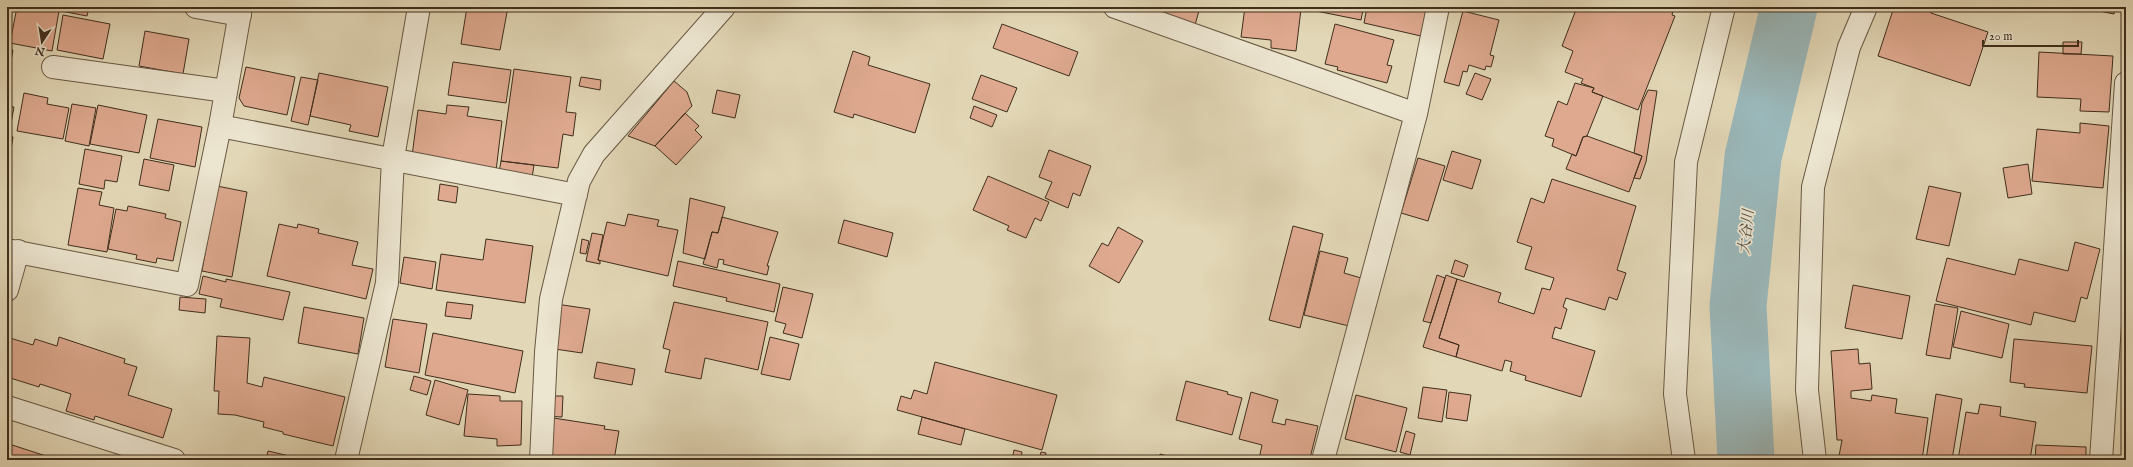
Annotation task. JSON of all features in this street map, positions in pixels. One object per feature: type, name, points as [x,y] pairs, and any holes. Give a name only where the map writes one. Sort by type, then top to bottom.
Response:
[{"type":"street","points":[[7,290],[12,250],[186,285],[220,126],[241,11],[196,7]]},
{"type":"street","points":[[346,460],[387,283],[393,158],[419,7]]},
{"type":"street","points":[[541,460],[546,352],[551,299],[579,181],[594,154],[724,7]]},
{"type":"street","points":[[1115,7],[1416,114]]},
{"type":"street","points":[[1324,460],[1416,114],[1438,7]]},
{"type":"street","points":[[1684,460],[1675,394],[1686,162],[1724,7]]},
{"type":"street","points":[[1815,460],[1807,390],[1813,187],[1849,47],[1866,7]]},
{"type":"street","points":[[54,67],[226,91]]},
{"type":"street","points":[[2101,460],[2126,83]]},
{"type":"street","points":[[220,126],[393,158],[576,195]]},
{"type":"street","points":[[7,407],[174,460]]},
{"type":"building","points":[[17,7],[36,7],[59,11],[52,51],[10,43]]},
{"type":"building","points":[[62,7],[89,7],[87,16],[61,11]]},
{"type":"building","points":[[467,7],[508,7],[500,50],[461,44]]},
{"type":"building","points":[[1134,7],[1200,7],[1195,25]]},
{"type":"building","points":[[1245,7],[1281,7],[1301,9],[1296,51],[1271,48],[1271,40],[1241,37]]},
{"type":"building","points":[[1306,7],[1350,7],[1363,10],[1361,20],[1306,9]]},
{"type":"building","points":[[1367,7],[1428,7],[1421,36],[1364,23]]},
{"type":"building","points":[[1577,7],[1588,10],[1589,7],[1663,7],[1673,11],[1672,15],[1675,16],[1638,110],[1592,92],[1594,88],[1581,83],[1583,79],[1565,72],[1573,51],[1562,46]]},
{"type":"building","points":[[1894,7],[1933,7],[1931,13],[1988,32],[1970,86],[1878,56]]},
{"type":"building","points":[[2080,7],[2116,7],[2114,14]]},
{"type":"building","points":[[7,8],[12,8],[7,38]]},
{"type":"building","points":[[1463,11],[1499,20],[1490,55],[1494,56],[1491,67],[1486,66],[1485,70],[1469,65],[1467,72],[1463,71],[1459,86],[1444,82]]},
{"type":"building","points":[[63,15],[110,24],[103,59],[57,50]]},
{"type":"building","points":[[1002,24],[1078,52],[1069,76],[993,48]]},
{"type":"building","points":[[1335,24],[1394,40],[1387,65],[1392,66],[1387,83],[1337,70],[1338,67],[1325,64]]},
{"type":"building","points":[[145,31],[189,39],[183,74],[139,66]]},
{"type":"building","points":[[2063,42],[2082,42],[2081,54],[2063,54]]},
{"type":"building","points":[[7,49],[13,50],[8,79],[7,79]]},
{"type":"building","points":[[853,51],[870,57],[868,65],[930,84],[915,133],[854,114],[853,118],[834,112]]},
{"type":"building","points":[[2039,52],[2113,56],[2109,112],[2080,111],[2081,99],[2037,97]]},
{"type":"building","points":[[453,62],[511,70],[506,103],[448,95]]},
{"type":"building","points":[[246,67],[295,77],[287,115],[244,106],[239,98]]},
{"type":"building","points":[[514,69],[571,77],[566,112],[576,113],[573,136],[563,134],[558,168],[501,161]]},
{"type":"building","points":[[319,73],[388,87],[378,137],[349,131],[351,125],[310,116]]},
{"type":"building","points":[[1475,73],[1491,79],[1482,100],[1466,94]]},
{"type":"building","points":[[981,75],[1017,88],[1007,112],[972,99]]},
{"type":"building","points":[[301,77],[318,80],[308,125],[291,121]]},
{"type":"building","points":[[581,77],[601,80],[600,90],[579,86]]},
{"type":"building","points":[[674,81],[687,92],[692,106],[655,146],[628,136]]},
{"type":"building","points":[[1575,83],[1594,88],[1592,92],[1603,96],[1587,136],[1583,137],[1576,156],[1552,146],[1554,139],[1545,136],[1558,101],[1567,105]]},
{"type":"building","points":[[717,90],[740,95],[735,118],[712,113]]},
{"type":"building","points":[[1648,90],[1657,91],[1646,162],[1640,179],[1634,178],[1642,156],[1634,153],[1642,103]]},
{"type":"building","points":[[24,93],[48,98],[47,104],[69,108],[63,139],[17,131]]},
{"type":"building","points":[[72,104],[96,108],[89,146],[65,141]]},
{"type":"building","points":[[98,105],[147,115],[139,153],[90,144]]},
{"type":"building","points":[[447,105],[469,107],[467,116],[502,121],[496,171],[412,156],[418,110],[446,114]]},
{"type":"building","points":[[7,106],[14,107],[10,129],[7,129]]},
{"type":"building","points":[[974,106],[997,115],[992,127],[970,118]]},
{"type":"building","points":[[685,113],[699,126],[695,130],[702,137],[676,165],[655,146]]},
{"type":"building","points":[[158,119],[202,127],[195,167],[150,158]]},
{"type":"building","points":[[2080,123],[2109,126],[2103,188],[2032,181],[2037,129],[2080,133]]},
{"type":"building","points":[[7,136],[13,137],[7,174]]},
{"type":"building","points":[[1587,136],[1642,156],[1629,192],[1566,169],[1572,154],[1576,156],[1583,137]]},
{"type":"building","points":[[85,149],[122,156],[117,182],[105,180],[104,189],[79,184]]},
{"type":"building","points":[[1049,150],[1091,166],[1080,196],[1073,193],[1068,208],[1045,198],[1052,182],[1039,177]]},
{"type":"building","points":[[1452,151],[1481,160],[1472,189],[1443,180]]},
{"type":"building","points":[[1418,158],[1445,166],[1428,221],[1401,213]]},
{"type":"building","points":[[144,159],[174,165],[169,191],[139,185]]},
{"type":"building","points":[[501,161],[534,165],[532,178],[499,173]]},
{"type":"building","points":[[2028,164],[2032,194],[2008,198],[2003,168]]},
{"type":"building","points":[[988,176],[1049,202],[1041,221],[1035,218],[1026,238],[1007,230],[1009,226],[973,210]]},
{"type":"building","points":[[1552,179],[1636,206],[1617,270],[1626,273],[1617,300],[1609,297],[1605,310],[1566,298],[1563,307],[1567,309],[1561,329],[1555,327],[1552,338],[1595,351],[1581,397],[1525,380],[1526,376],[1510,371],[1512,362],[1505,360],[1502,371],[1456,357],[1459,345],[1439,338],[1457,279],[1501,293],[1498,302],[1534,314],[1542,288],[1550,290],[1554,278],[1525,269],[1532,247],[1517,242],[1531,198],[1544,203]]},
{"type":"building","points":[[440,184],[458,187],[456,203],[438,200]]},
{"type":"building","points":[[217,186],[247,192],[232,277],[202,271]]},
{"type":"building","points":[[1929,186],[1961,193],[1949,246],[1916,239]]},
{"type":"building","points":[[78,188],[102,192],[99,205],[114,208],[107,252],[68,245]]},
{"type":"building","points":[[690,198],[725,207],[718,233],[712,232],[705,259],[683,253]]},
{"type":"building","points":[[128,206],[166,214],[165,218],[181,222],[173,261],[157,258],[156,263],[136,259],[137,255],[108,249],[116,209],[127,211]]},
{"type":"building","points":[[628,214],[659,220],[657,226],[678,230],[668,276],[598,260],[607,222],[625,226]]},
{"type":"building","points":[[722,217],[778,232],[767,266],[769,266],[767,275],[723,264],[724,260],[719,259],[717,268],[703,264],[712,232],[718,233]]},
{"type":"building","points":[[844,220],[893,233],[887,257],[838,243]]},
{"type":"building","points":[[279,224],[297,228],[298,224],[319,229],[318,233],[358,242],[352,265],[373,269],[366,299],[267,276]]},
{"type":"building","points":[[1293,226],[1323,234],[1300,328],[1269,320]]},
{"type":"building","points":[[1118,227],[1143,241],[1119,283],[1089,266],[1102,243],[1108,246]]},
{"type":"building","points":[[592,233],[603,235],[598,260],[600,261],[600,264],[586,261]]},
{"type":"building","points":[[486,239],[533,246],[525,303],[436,290],[441,254],[483,260]]},
{"type":"building","points":[[582,239],[589,241],[586,254],[580,253]]},
{"type":"building","points":[[2075,242],[2100,249],[2087,299],[2081,297],[2075,322],[2034,312],[2031,325],[1936,301],[1947,258],[2015,275],[2019,259],[2068,271]]},
{"type":"building","points":[[1320,251],[1348,258],[1344,273],[1361,278],[1349,326],[1304,315]]},
{"type":"building","points":[[404,257],[436,262],[432,289],[400,283]]},
{"type":"building","points":[[1455,260],[1468,265],[1464,277],[1451,273]]},
{"type":"building","points":[[678,261],[780,284],[774,312],[726,301],[727,298],[673,286]]},
{"type":"building","points":[[1437,275],[1445,278],[1431,323],[1423,321]]},
{"type":"building","points":[[1446,275],[1457,279],[1439,338],[1459,345],[1456,357],[1423,347]]},
{"type":"building","points":[[203,276],[226,282],[226,279],[290,292],[283,320],[220,307],[222,299],[199,294]]},
{"type":"building","points":[[1853,285],[1910,296],[1902,339],[1845,328]]},
{"type":"building","points":[[783,287],[813,294],[802,338],[783,333],[786,324],[775,321]]},
{"type":"building","points":[[180,297],[206,299],[205,313],[179,310]]},
{"type":"building","points":[[447,302],[473,305],[471,319],[445,316]]},
{"type":"building","points":[[674,302],[768,322],[758,370],[705,358],[701,379],[665,372],[670,350],[663,348]]},
{"type":"building","points":[[556,304],[590,309],[582,353],[548,348]]},
{"type":"building","points":[[1935,304],[1958,308],[1950,359],[1926,355]]},
{"type":"building","points":[[304,307],[364,318],[358,354],[298,343]]},
{"type":"building","points":[[1961,311],[2009,324],[2002,358],[1953,347]]},
{"type":"building","points":[[393,319],[427,324],[419,373],[385,367]]},
{"type":"building","points":[[433,333],[523,351],[515,393],[425,375]]},
{"type":"building","points":[[217,336],[250,338],[247,383],[262,387],[264,377],[345,397],[333,446],[283,434],[283,432],[263,427],[264,422],[235,415],[218,414],[219,391],[214,391]]},
{"type":"building","points":[[59,337],[125,359],[124,363],[137,367],[128,395],[172,409],[163,438],[95,416],[94,420],[66,411],[71,394],[40,384],[39,387],[7,377],[7,345],[10,338],[33,345],[35,339],[57,346]]},
{"type":"building","points":[[770,337],[799,344],[790,380],[761,374]]},
{"type":"building","points":[[2014,339],[2092,346],[2087,393],[2024,387],[2025,384],[2010,382]]},
{"type":"building","points":[[1858,349],[1859,364],[1870,363],[1872,389],[1851,391],[1851,398],[1871,401],[1872,395],[1897,399],[1895,413],[1928,418],[1922,460],[1865,460],[1839,456],[1842,440],[1837,440],[1831,351]]},
{"type":"building","points":[[597,362],[635,369],[632,385],[594,378]]},
{"type":"building","points":[[935,362],[1057,395],[1042,450],[897,410],[901,396],[911,399],[914,390],[927,394]]},
{"type":"building","points":[[414,376],[431,381],[427,395],[410,390]]},
{"type":"building","points":[[435,380],[468,390],[459,425],[426,415]]},
{"type":"building","points":[[1186,381],[1228,392],[1227,394],[1242,398],[1232,435],[1176,420]]},
{"type":"building","points":[[1423,387],[1447,390],[1442,422],[1418,418]]},
{"type":"building","points":[[1251,392],[1278,400],[1272,422],[1285,425],[1286,419],[1318,426],[1310,458],[1302,456],[1301,460],[1259,459],[1262,445],[1239,439]]},
{"type":"building","points":[[1449,392],[1471,395],[1467,421],[1446,418]]},
{"type":"building","points":[[468,394],[500,396],[500,401],[522,401],[521,445],[497,446],[497,439],[464,436]]},
{"type":"building","points":[[1936,394],[1962,399],[1952,460],[1926,460]]},
{"type":"building","points":[[1356,395],[1407,408],[1396,452],[1345,439]]},
{"type":"building","points":[[545,396],[563,396],[562,417],[544,416]]},
{"type":"building","points":[[1980,404],[2001,407],[2000,416],[2036,422],[2030,460],[1958,460],[1966,412],[1978,414]]},
{"type":"building","points":[[547,417],[605,426],[604,429],[619,431],[614,460],[546,460]]},
{"type":"building","points":[[922,417],[965,429],[961,445],[918,434]]},
{"type":"building","points":[[1406,431],[1415,434],[1410,455],[1400,452]]},
{"type":"building","points":[[9,444],[46,456],[45,460],[7,460]]},
{"type":"building","points":[[2036,445],[2086,447],[2086,460],[2035,460]]},
{"type":"building","points":[[1014,450],[1022,452],[1021,460],[1012,460]]},
{"type":"building","points":[[268,451],[307,460],[266,460]]},
{"type":"building","points":[[1041,452],[1046,453],[1045,460],[1039,460]]},
{"type":"building","points":[[1160,454],[1182,460],[1159,460]]},
{"type":"waterway","name":"大谷川","points":[[1746,460],[1738,306],[1753,157],[1789,7]]}]
